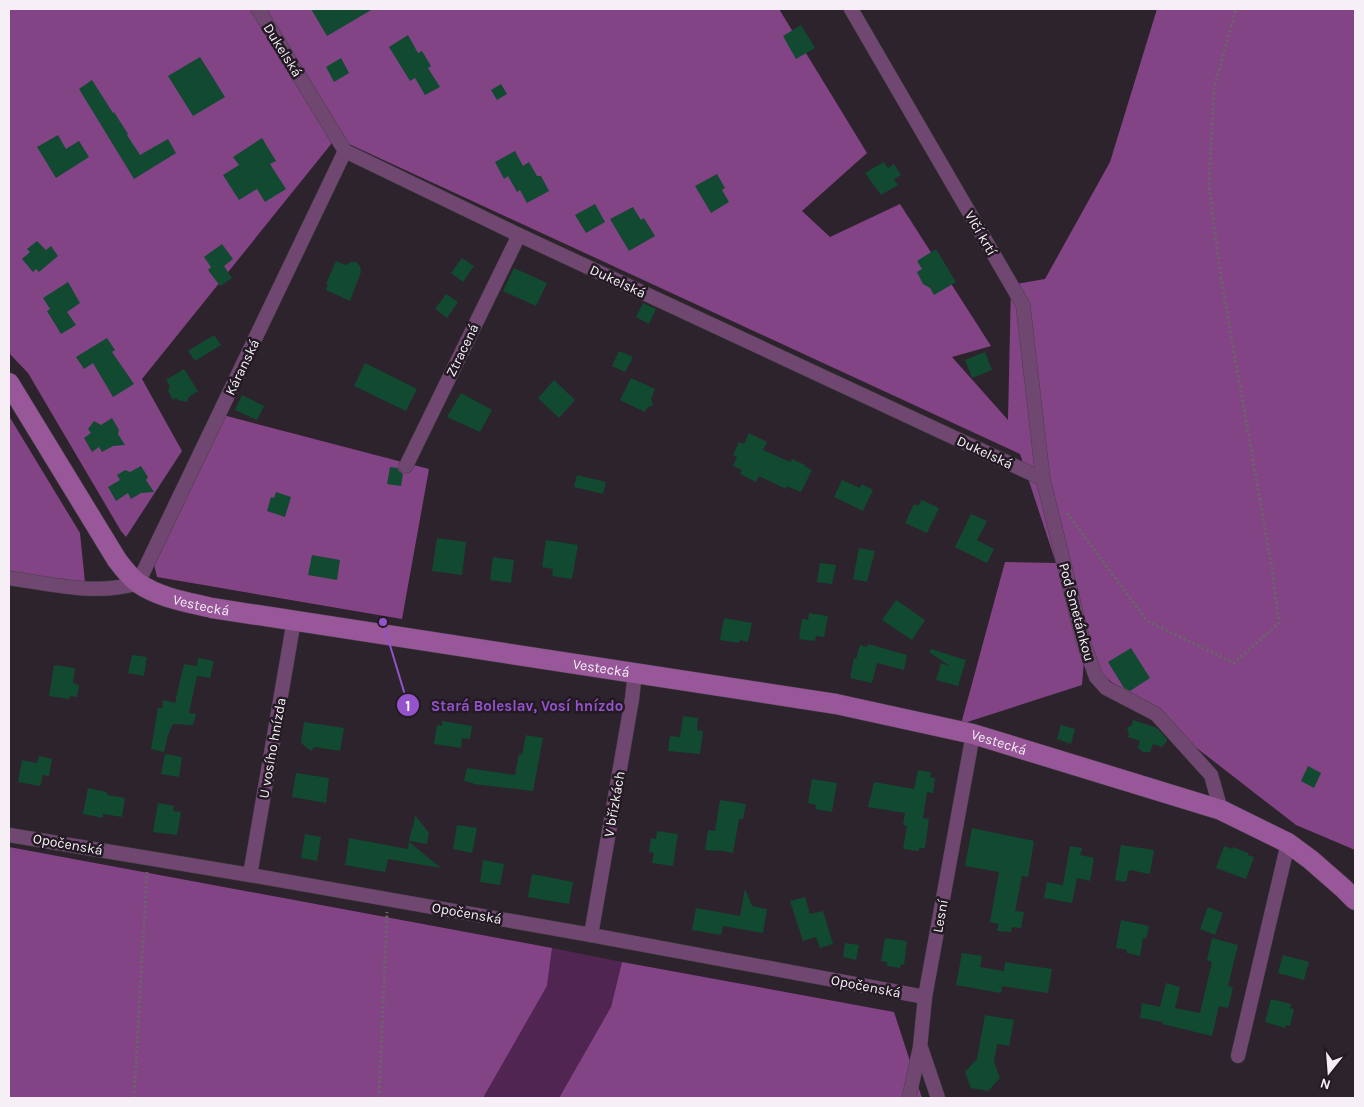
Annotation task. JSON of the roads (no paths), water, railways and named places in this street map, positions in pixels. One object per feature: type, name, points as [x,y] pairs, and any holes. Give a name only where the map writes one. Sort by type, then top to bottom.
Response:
[{"type":"street","name":"Dukelská","points":[[258,9],[345,151],[1043,479]]},
{"type":"street","name":"Vlčí krtí","points":[[851,9],[1023,305],[1043,479]]},
{"type":"street","name":"Káranská","points":[[138,583],[345,151]]},
{"type":"street","name":"Ztracená","points":[[406,466],[519,234]]},
{"type":"street","name":"Vestecká","points":[[9,383],[117,560],[138,583],[158,593],[177,600],[212,608],[836,704],[972,734],[1222,810],[1288,843],[1311,860],[1355,900]]},
{"type":"street","name":"Pod Smetánkou","points":[[1043,479],[1083,641],[1096,677],[1106,688],[1156,714],[1211,775],[1222,810]]},
{"type":"street","points":[[9,578],[81,588],[112,589],[138,583]]},
{"type":"street","name":"U vosího hnízda","points":[[250,875],[294,620]]},
{"type":"street","name":"V břízkách","points":[[591,935],[635,672]]},
{"type":"street","name":"Lesní","points":[[910,1096],[920,1048],[925,997],[972,734]]},
{"type":"street","name":"Opočenská","points":[[9,835],[388,899],[925,997]]},
{"type":"street","points":[[1238,1056],[1288,843]]},
{"type":"street","points":[[920,1048],[938,1098]]},
{"type":"street","points":[[910,1096],[925,1093],[938,1098]]},
{"type":"place","name":"Stará Boleslav, Vosí hnízdo","points":[[383,622]]}]
